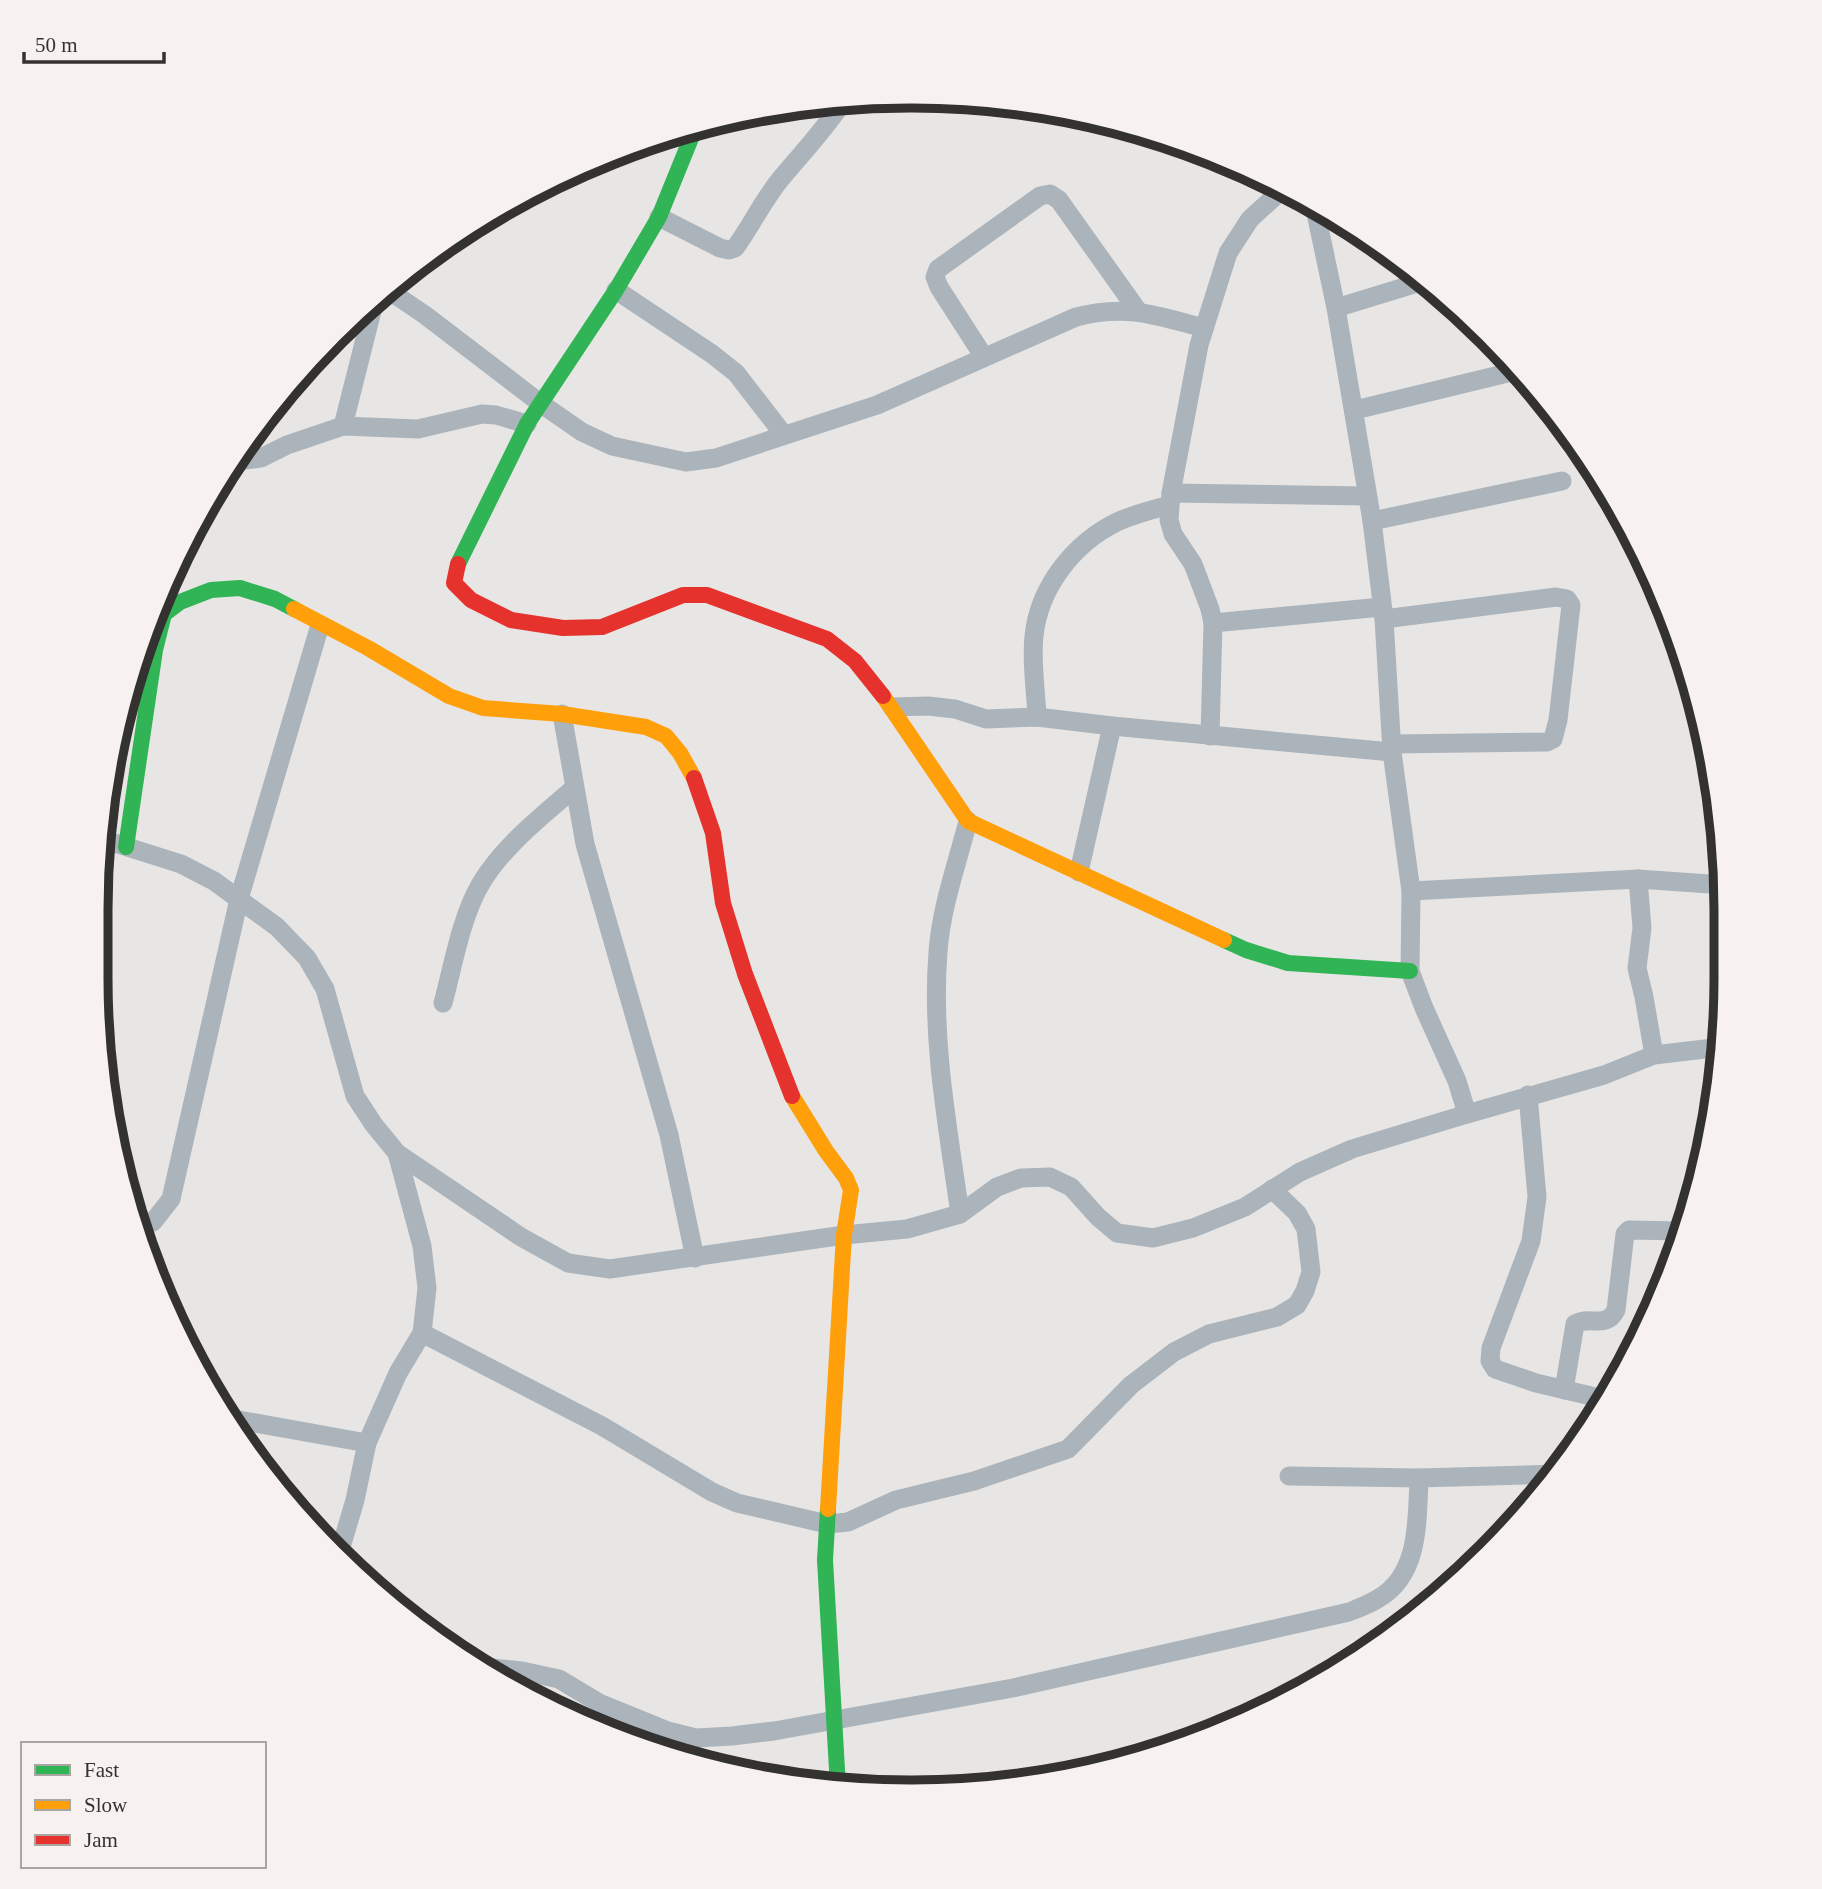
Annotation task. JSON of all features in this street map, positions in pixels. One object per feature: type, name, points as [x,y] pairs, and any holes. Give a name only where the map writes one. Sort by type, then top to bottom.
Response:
[{"type":"street","points":[[659,217],[720,248],[734,248],[782,176],[809,148],[835,112]]},
{"type":"street","points":[[690,140],[659,217],[616,290],[527,424],[457,565],[454,583],[471,600],[511,620],[563,628],[602,627],[682,595],[707,594],[827,639],[855,661],[892,707],[968,821],[1246,950],[1288,963],[1410,971]]},
{"type":"street","points":[[984,357],[939,287],[935,276],[938,269],[1040,196],[1050,194],[1059,200],[1138,311]]},
{"type":"street","points":[[1210,736],[1213,623],[1210,608],[1192,564],[1173,534],[1169,520],[1170,499],[1199,345],[1228,253],[1250,219],[1276,196]]},
{"type":"street","points":[[1317,219],[1355,410],[1372,522],[1383,613],[1392,748],[1411,891],[1410,971],[1457,1081],[1467,1114]]},
{"type":"street","points":[[1336,308],[1412,285]]},
{"type":"street","points":[[616,290],[736,373],[784,435]]},
{"type":"street","points":[[396,296],[582,432],[612,446],[686,462],[716,458],[877,405],[1076,317],[1101,311],[1138,311],[1204,328]]},
{"type":"street","points":[[343,426],[370,320]]},
{"type":"street","points":[[1355,410],[1506,373]]},
{"type":"street","points":[[248,460],[261,458],[287,445],[343,426],[418,429],[482,414],[527,424]]},
{"type":"street","points":[[1372,522],[1562,481]]},
{"type":"street","points":[[1037,717],[1034,637],[1041,604],[1055,576],[1076,553],[1107,528],[1170,499],[1367,496]]},
{"type":"street","points":[[167,612],[180,602],[211,590],[240,588],[275,599],[368,648],[449,696],[483,708],[562,714],[646,727],[666,736],[680,753],[695,781],[713,834],[723,903],[745,974],[788,1089],[846,1178],[851,1190],[844,1235],[825,1560],[837,1777]]},
{"type":"street","points":[[892,707],[928,706],[955,709],[986,719],[1037,717],[1210,736],[1392,748],[1547,742],[1553,739],[1559,720],[1571,605],[1567,598],[1213,623]]},
{"type":"street","points":[[147,1222],[153,1222],[171,1199],[239,899],[320,625]]},
{"type":"street","points":[[126,847],[160,629]]},
{"type":"street","points":[[562,714],[573,789],[585,844],[669,1135],[695,1258]]},
{"type":"street","points":[[1079,872],[1112,726]]},
{"type":"street","points":[[443,1003],[469,912],[480,885],[521,836],[573,789]]},
{"type":"street","points":[[960,1214],[940,1069],[936,999],[937,952],[942,919],[968,821]]},
{"type":"street","points":[[112,842],[181,864],[214,881],[277,928],[307,958],[325,989],[355,1096],[397,1153],[522,1237],[568,1263],[610,1269],[844,1235],[907,1229],[960,1214],[997,1187],[1021,1178],[1050,1177],[1071,1187],[1098,1217],[1117,1233],[1153,1238],[1193,1228],[1245,1207],[1300,1172],[1352,1149],[1528,1095],[1604,1075],[1654,1055],[1710,1047]]},
{"type":"street","points":[[1411,891],[1638,879],[1713,884]]},
{"type":"street","points":[[1638,879],[1642,928],[1637,968],[1654,1055]]},
{"type":"street","points":[[1528,1095],[1537,1197],[1531,1241],[1491,1348],[1490,1361],[1495,1369],[1595,1397]]},
{"type":"street","points":[[342,1543],[368,1443],[398,1373],[422,1332],[427,1288],[422,1247],[397,1153]]},
{"type":"street","points":[[422,1332],[602,1426],[712,1492],[737,1503],[827,1524],[848,1522],[896,1500],[974,1481],[1068,1449],[1130,1385],[1174,1352],[1209,1334],[1277,1317],[1297,1305],[1311,1272],[1306,1229],[1297,1213],[1272,1189]]},
{"type":"street","points":[[1564,1390],[1575,1324],[1579,1321],[1605,1322],[1616,1310],[1625,1234],[1629,1230],[1673,1231]]},
{"type":"street","points":[[242,1421],[368,1443]]},
{"type":"street","points":[[1289,1476],[1419,1478],[1542,1474]]},
{"type":"street","points":[[504,1669],[559,1679],[599,1703],[668,1731],[696,1738],[774,1731],[1013,1688],[1349,1612],[1380,1598],[1397,1584],[1413,1555],[1419,1478]]},
{"type":"traffic: fast","points":[[458,564],[527,424],[616,290],[659,217],[690,140]]},
{"type":"traffic: fast","points":[[167,612],[180,602],[211,590],[240,588],[275,599],[294,609]]},
{"type":"traffic: fast","points":[[126,847],[160,629]]},
{"type":"traffic: fast","points":[[1224,940],[1288,963],[1410,971]]},
{"type":"traffic: fast","points":[[828,1509],[825,1560],[837,1777]]},
{"type":"traffic: slow","points":[[294,609],[368,648],[449,696],[483,708],[562,714],[646,727],[666,736],[680,753],[694,778]]},
{"type":"traffic: slow","points":[[883,696],[968,821],[1224,940]]},
{"type":"traffic: slow","points":[[792,1096],[846,1178],[851,1190],[844,1235],[828,1509]]},
{"type":"traffic: jam","points":[[458,564],[454,583],[471,600],[511,620],[563,628],[602,627],[683,595],[707,595],[827,639],[855,661],[883,696]]},
{"type":"traffic: jam","points":[[694,778],[713,833],[723,903],[745,974],[792,1096]]}]
